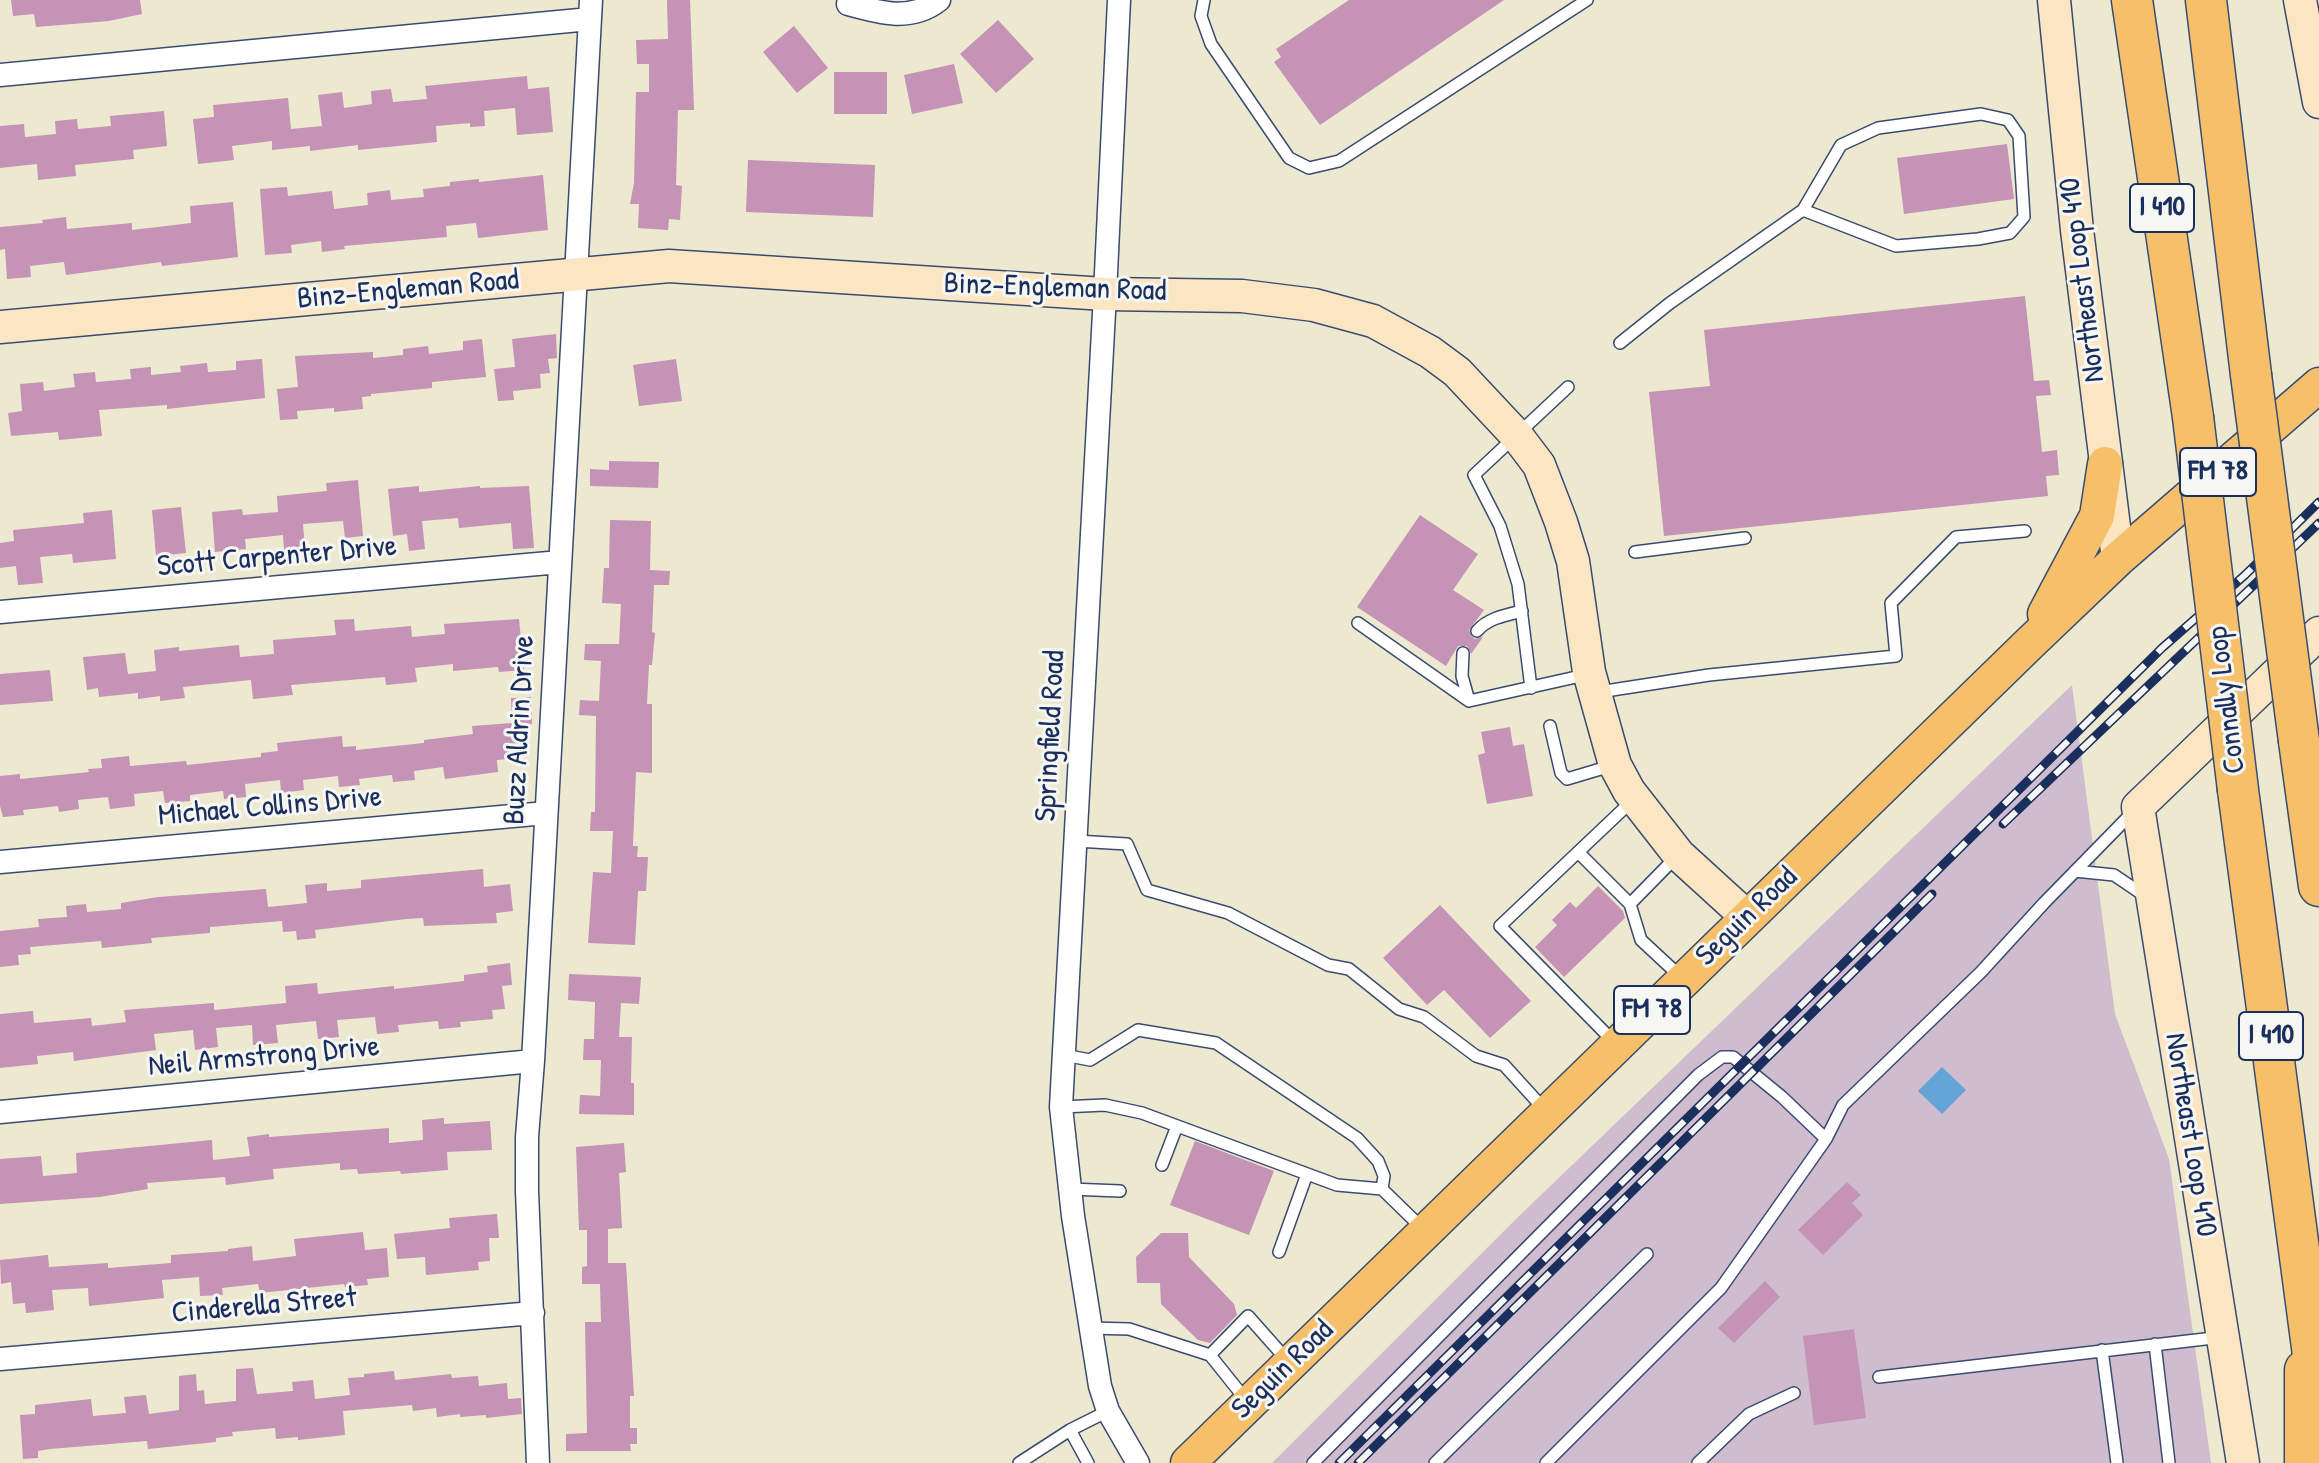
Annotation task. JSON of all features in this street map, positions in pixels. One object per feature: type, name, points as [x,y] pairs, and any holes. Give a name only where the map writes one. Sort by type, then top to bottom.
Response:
[{"type":"highway","name":"Connally Loop","points":[[2132,0],[2193,417],[2238,790],[2319,1400]]},
{"type":"highway","name":"I 410","points":[[2206,0],[2251,375],[2319,886]]},
{"type":"highway","points":[[2214,0],[2214,67]]},
{"type":"highway","points":[[2305,1282],[2305,1463]]},
{"type":"main road","name":"Seguin Road","points":[[1188,1463],[2118,559],[2319,385]]},
{"type":"main road","points":[[2030,643],[2097,516],[2105,464]]},
{"type":"street","points":[[848,4],[893,15],[928,9],[939,0]]},
{"type":"street","name":"Springfield Road","points":[[1119,0],[1061,1107],[1089,1328],[1100,1386],[1108,1411],[1138,1463]]},
{"type":"street","name":"Northeast Loop 410","points":[[2054,0],[2077,230],[2118,559]]},
{"type":"street","points":[[2300,0],[2319,102]]},
{"type":"street","points":[[0,75],[590,10]]},
{"type":"street","name":"Buzz Aldrin Drive","points":[[538,1463],[527,1164],[590,10]]},
{"type":"street","name":"Binz-Engleman Road","points":[[0,327],[669,266],[1105,294],[1274,298],[1342,311],[1373,321],[1430,352],[1457,372],[1516,435],[1539,465],[1573,561],[1592,684],[1615,765],[1634,798],[1679,855],[1747,917]]},
{"type":"street","name":"Scott Carpenter Drive","points":[[0,612],[560,562]]},
{"type":"street","points":[[2138,807],[2319,633]]},
{"type":"street","name":"Northeast Loop 410","points":[[2138,807],[2243,1463]]},
{"type":"street","name":"Michael Collins Drive","points":[[0,862],[546,813]]},
{"type":"street","name":"Neil Armstrong Drive","points":[[0,1112],[533,1061]]},
{"type":"street","name":"Cinderella Street","points":[[0,1359],[533,1313]]},
{"type":"lane","points":[[1204,0],[1201,16],[1211,44],[1289,158],[1309,168],[1339,161],[1587,0]]},
{"type":"lane","points":[[1620,343],[1670,303],[1803,210],[1841,145],[1878,128],[1981,114],[2008,120],[2019,136],[2024,217],[2010,233],[1896,246],[1803,210]]},
{"type":"lane","points":[[1531,688],[1518,584],[1500,526],[1474,475],[1568,387]]},
{"type":"lane","points":[[1358,623],[1469,701],[1531,688],[1709,675],[1896,656],[1891,603],[1956,537],[2025,531]]},
{"type":"lane","points":[[1635,552],[1745,538]]},
{"type":"lane","points":[[1477,631],[1496,618],[1522,611]]},
{"type":"lane","points":[[1463,653],[1462,676],[1469,701]]},
{"type":"lane","points":[[1550,726],[1561,773],[1567,779],[1615,765]]},
{"type":"lane","points":[[1617,1044],[1500,926],[1634,798]]},
{"type":"lane","points":[[1546,1463],[1721,1288],[1826,1139],[1843,1105],[1981,972],[2138,807]]},
{"type":"lane","points":[[1076,841],[1127,844],[1147,890],[1228,913],[1328,965],[1349,969],[1399,1009],[1424,1017],[1476,1056],[1504,1065],[1547,1112]]},
{"type":"lane","points":[[1578,852],[1630,904],[1641,940],[1683,980]]},
{"type":"lane","points":[[1630,904],[1679,855]]},
{"type":"lane","points":[[2075,871],[2114,875],[2153,901]]},
{"type":"lane","points":[[1064,1055],[1090,1060],[1138,1030],[1216,1043],[1357,1138],[1378,1161],[1384,1176],[1382,1189]]},
{"type":"lane","points":[[1313,1463],[1698,1075],[1722,1057],[1733,1057],[1782,1097],[1826,1139]]},
{"type":"lane","points":[[1061,1107],[1105,1105],[1142,1113],[1337,1185],[1382,1189],[1426,1231]]},
{"type":"lane","points":[[1162,1165],[1177,1126]]},
{"type":"lane","points":[[1279,1252],[1307,1174]]},
{"type":"lane","points":[[1070,1189],[1120,1191]]},
{"type":"lane","points":[[1435,1463],[1647,1254]]},
{"type":"lane","points":[[1210,1355],[1248,1316],[1290,1364]]},
{"type":"lane","points":[[1089,1328],[1129,1329],[1210,1355],[1249,1403]]},
{"type":"lane","points":[[1879,1377],[2222,1337]]},
{"type":"lane","points":[[2155,1344],[2169,1463]]},
{"type":"lane","points":[[2102,1350],[2117,1463]]},
{"type":"lane","points":[[1698,1463],[1749,1414],[1794,1393]]},
{"type":"lane","points":[[1019,1463],[1070,1430],[1108,1411]]},
{"type":"lane","points":[[1070,1430],[1088,1463]]},
{"type":"shaded area","points":[[2072,685],[2115,1014],[2169,1159],[2211,1463],[1272,1463],[1518,1217]]},
{"type":"water","points":[[1942,1067],[1966,1090],[1942,1114],[1918,1091]]},
{"type":"building","points":[[11,0],[140,0],[142,14],[109,21],[36,27],[34,14],[13,16]]},
{"type":"building","points":[[667,0],[690,0],[694,110],[678,110],[676,185],[682,186],[680,220],[669,219],[668,230],[638,228],[639,204],[630,204],[634,183],[636,92],[649,92],[649,64],[637,64],[636,40],[668,39]]},
{"type":"building","points":[[1349,0],[1504,0],[1320,125],[1274,62],[1281,57],[1276,49]]},
{"type":"building","points":[[998,20],[1034,59],[996,93],[960,54]]},
{"type":"building","points":[[794,26],[828,68],[797,93],[763,52]]},
{"type":"building","points":[[954,64],[963,103],[912,114],[904,75]]},
{"type":"building","points":[[834,72],[887,72],[887,114],[834,114]]},
{"type":"building","points":[[527,76],[528,89],[549,87],[553,132],[517,135],[515,108],[484,111],[485,126],[470,127],[470,123],[436,126],[437,142],[358,150],[358,145],[310,151],[310,146],[272,150],[272,141],[232,146],[234,160],[198,164],[193,119],[214,117],[213,105],[288,98],[291,129],[322,126],[318,95],[342,92],[344,108],[372,104],[371,91],[391,89],[393,102],[427,99],[425,86]]},
{"type":"building","points":[[164,111],[167,146],[133,150],[134,159],[75,165],[76,176],[38,180],[37,164],[0,168],[0,126],[24,124],[25,137],[56,134],[55,121],[77,119],[78,129],[111,126],[110,116]]},
{"type":"building","points":[[2007,144],[2014,199],[1904,214],[1897,158]]},
{"type":"building","points":[[748,160],[875,165],[873,217],[746,212]]},
{"type":"building","points":[[543,175],[548,230],[478,238],[476,223],[446,226],[447,237],[344,246],[345,249],[322,252],[321,241],[291,245],[292,253],[265,255],[260,189],[287,187],[288,196],[332,191],[334,209],[368,205],[367,193],[390,190],[391,200],[424,197],[423,189],[450,186],[450,182]]},
{"type":"building","points":[[233,202],[238,257],[162,266],[161,262],[66,275],[64,262],[30,266],[31,277],[7,279],[5,249],[0,250],[0,227],[43,223],[42,220],[66,217],[67,229],[132,223],[132,230],[191,223],[190,206]]},
{"type":"building","points":[[2025,296],[2034,381],[2049,380],[2051,395],[2036,396],[2042,452],[2057,450],[2059,475],[2046,476],[2048,496],[1664,536],[1649,392],[1710,386],[1704,330]]},
{"type":"building","points":[[556,334],[557,358],[548,359],[550,373],[540,374],[541,388],[513,391],[514,400],[498,401],[494,369],[515,367],[512,339]]},
{"type":"building","points":[[482,339],[486,377],[432,382],[432,388],[371,394],[362,397],[363,409],[297,411],[298,419],[280,420],[277,389],[298,387],[295,356],[373,352],[373,358],[403,355],[403,349],[428,346],[429,354],[463,350],[463,341]]},
{"type":"building","points":[[262,359],[265,398],[167,409],[167,405],[99,410],[102,436],[59,440],[58,432],[11,436],[8,413],[22,411],[20,384],[43,382],[44,391],[75,387],[73,374],[95,372],[96,382],[131,379],[130,369],[151,367],[151,375],[181,372],[180,366],[207,363],[208,372],[236,370],[236,361]]},
{"type":"building","points":[[676,359],[682,401],[639,406],[633,365]]},
{"type":"building","points":[[609,461],[659,462],[658,488],[590,486],[590,469],[609,470]]},
{"type":"building","points":[[358,480],[363,536],[345,538],[343,521],[303,524],[306,561],[285,563],[283,535],[245,539],[246,549],[215,552],[212,512],[242,509],[243,515],[278,512],[277,496],[327,491],[326,483]]},
{"type":"building","points":[[419,486],[419,492],[480,486],[529,486],[534,548],[513,549],[511,523],[459,528],[458,518],[422,521],[425,549],[409,551],[407,534],[393,536],[388,489]]},
{"type":"building","points":[[181,507],[186,553],[156,556],[152,510]]},
{"type":"building","points":[[112,510],[116,559],[73,563],[72,554],[40,557],[43,583],[18,585],[16,566],[0,568],[0,543],[14,541],[13,530],[84,523],[83,513]]},
{"type":"building","points":[[1420,515],[1478,554],[1453,590],[1484,610],[1469,630],[1474,639],[1483,637],[1471,654],[1467,646],[1458,646],[1446,666],[1357,607]]},
{"type":"building","points":[[610,520],[651,521],[650,570],[670,571],[669,585],[654,585],[652,632],[655,633],[647,704],[652,704],[652,773],[636,772],[633,846],[638,846],[637,857],[648,857],[646,891],[638,891],[635,945],[588,943],[593,872],[611,873],[613,831],[590,831],[591,812],[595,812],[596,716],[579,715],[580,700],[599,701],[601,661],[584,660],[585,644],[619,644],[621,604],[602,603],[604,568],[609,568]]},
{"type":"building","points":[[354,619],[355,631],[411,626],[412,637],[445,634],[444,624],[519,619],[524,670],[499,672],[498,667],[453,671],[453,664],[415,668],[417,682],[386,685],[385,677],[291,685],[293,695],[253,699],[251,680],[183,687],[185,698],[160,701],[160,696],[138,699],[138,693],[99,697],[98,688],[87,690],[83,657],[125,653],[128,674],[156,671],[154,650],[179,647],[179,651],[239,645],[240,657],[274,654],[273,640],[336,635],[334,620]]},
{"type":"building","points":[[50,670],[53,701],[0,705],[0,674]]},
{"type":"building","points":[[531,697],[532,724],[518,725],[521,758],[497,760],[498,772],[445,779],[443,767],[414,771],[415,780],[393,782],[392,775],[359,779],[360,785],[339,787],[338,776],[303,780],[304,790],[281,793],[280,780],[245,784],[246,797],[224,799],[223,791],[190,795],[190,801],[165,803],[163,791],[134,794],[135,806],[110,809],[108,797],[78,800],[79,809],[59,812],[58,806],[23,810],[24,815],[3,817],[0,806],[0,776],[20,774],[20,779],[89,772],[88,769],[102,768],[101,759],[129,756],[130,766],[186,761],[187,765],[261,757],[261,753],[278,751],[277,743],[342,736],[343,747],[356,746],[356,750],[424,743],[424,740],[473,734],[472,726],[512,723],[511,698]]},
{"type":"building","points":[[1510,727],[1513,746],[1524,744],[1533,796],[1487,804],[1478,755],[1485,753],[1481,732]]},
{"type":"building","points":[[483,869],[484,887],[510,884],[513,911],[496,913],[497,923],[424,926],[423,918],[406,919],[315,930],[316,938],[297,940],[296,931],[283,932],[282,921],[210,927],[210,933],[151,938],[152,943],[102,948],[101,941],[30,947],[31,954],[18,955],[19,965],[0,967],[0,931],[39,927],[38,919],[67,917],[66,906],[86,904],[87,912],[121,909],[121,903],[158,897],[266,889],[268,907],[307,903],[305,885],[327,883],[327,891],[361,888],[361,880]]},
{"type":"building","points":[[1598,886],[1623,911],[1625,918],[1564,977],[1535,947],[1557,925],[1552,920],[1570,902],[1576,908]]},
{"type":"building","points":[[1440,905],[1531,1001],[1490,1038],[1444,990],[1427,1005],[1383,958]]},
{"type":"building","points":[[510,963],[512,985],[502,986],[505,1009],[492,1010],[493,1019],[460,1022],[461,1027],[439,1029],[438,1021],[398,1025],[399,1032],[377,1034],[375,1017],[337,1020],[339,1037],[318,1039],[316,1021],[276,1025],[278,1043],[253,1045],[252,1025],[216,1028],[218,1047],[195,1050],[193,1030],[154,1034],[156,1050],[74,1061],[73,1052],[37,1056],[38,1064],[0,1068],[0,1014],[33,1011],[34,1023],[91,1018],[92,1026],[126,1022],[124,1010],[214,1003],[214,1010],[286,1003],[285,986],[317,983],[318,994],[394,986],[394,989],[464,981],[464,975],[488,972],[487,966]]},
{"type":"building","points":[[569,974],[641,977],[639,1004],[621,1003],[619,1037],[632,1037],[634,1115],[579,1114],[580,1095],[600,1096],[601,1060],[583,1060],[584,1039],[594,1039],[595,1002],[568,1000]]},
{"type":"building","points":[[444,1118],[444,1124],[490,1121],[492,1150],[447,1152],[448,1170],[358,1174],[357,1169],[340,1170],[340,1163],[273,1169],[274,1179],[226,1185],[225,1177],[147,1183],[148,1189],[100,1197],[0,1204],[0,1159],[41,1156],[43,1176],[77,1173],[76,1153],[212,1140],[213,1160],[250,1156],[247,1137],[269,1134],[269,1137],[389,1128],[389,1143],[423,1140],[422,1120]]},
{"type":"building","points":[[1195,1141],[1274,1171],[1249,1235],[1170,1205]]},
{"type":"building","points":[[624,1143],[626,1172],[619,1173],[622,1228],[608,1229],[608,1263],[626,1263],[634,1396],[630,1396],[630,1428],[637,1428],[637,1444],[630,1444],[631,1451],[566,1451],[566,1434],[587,1433],[585,1322],[601,1322],[600,1284],[582,1284],[582,1267],[587,1266],[587,1230],[579,1230],[576,1147]]},
{"type":"building","points":[[1847,1182],[1861,1195],[1852,1203],[1863,1215],[1823,1255],[1798,1230]]},
{"type":"building","points":[[497,1214],[499,1238],[489,1238],[490,1261],[478,1262],[479,1270],[426,1275],[425,1257],[397,1259],[394,1234],[450,1228],[449,1218]]},
{"type":"building","points":[[363,1232],[365,1250],[387,1248],[389,1277],[367,1279],[368,1285],[345,1287],[344,1284],[260,1293],[258,1284],[222,1288],[223,1295],[200,1296],[199,1277],[162,1280],[164,1298],[89,1306],[88,1288],[52,1290],[54,1310],[26,1313],[25,1303],[13,1304],[11,1282],[1,1284],[0,1260],[48,1255],[49,1267],[108,1263],[108,1268],[171,1263],[171,1255],[252,1246],[253,1261],[296,1256],[294,1239]]},
{"type":"building","points":[[1161,1233],[1188,1233],[1189,1257],[1234,1304],[1237,1315],[1210,1343],[1198,1340],[1161,1304],[1160,1283],[1137,1283],[1136,1257]]},
{"type":"building","points":[[1765,1281],[1780,1297],[1734,1343],[1718,1328]]},
{"type":"building","points":[[1854,1329],[1866,1418],[1814,1425],[1803,1336]]},
{"type":"building","points":[[253,1368],[257,1394],[293,1391],[292,1382],[313,1380],[315,1399],[350,1395],[348,1378],[364,1377],[364,1374],[394,1371],[395,1380],[451,1374],[452,1378],[478,1376],[479,1386],[507,1383],[508,1399],[521,1398],[522,1414],[486,1418],[486,1415],[460,1417],[460,1414],[437,1417],[436,1408],[413,1411],[412,1405],[343,1411],[345,1435],[276,1439],[275,1428],[232,1432],[233,1436],[216,1438],[216,1442],[148,1449],[147,1441],[50,1449],[38,1451],[38,1458],[23,1459],[20,1415],[35,1414],[35,1405],[91,1399],[93,1416],[126,1413],[124,1397],[146,1395],[149,1414],[179,1410],[179,1376],[196,1374],[197,1391],[204,1390],[205,1404],[236,1401],[236,1369]]},
{"type":"railway","points":[[1339,1463],[2162,648],[2245,575],[2319,502]]},
{"type":"railway","points":[[2003,824],[2319,523]]},
{"type":"railway","points":[[1358,1463],[1932,894]]}]
